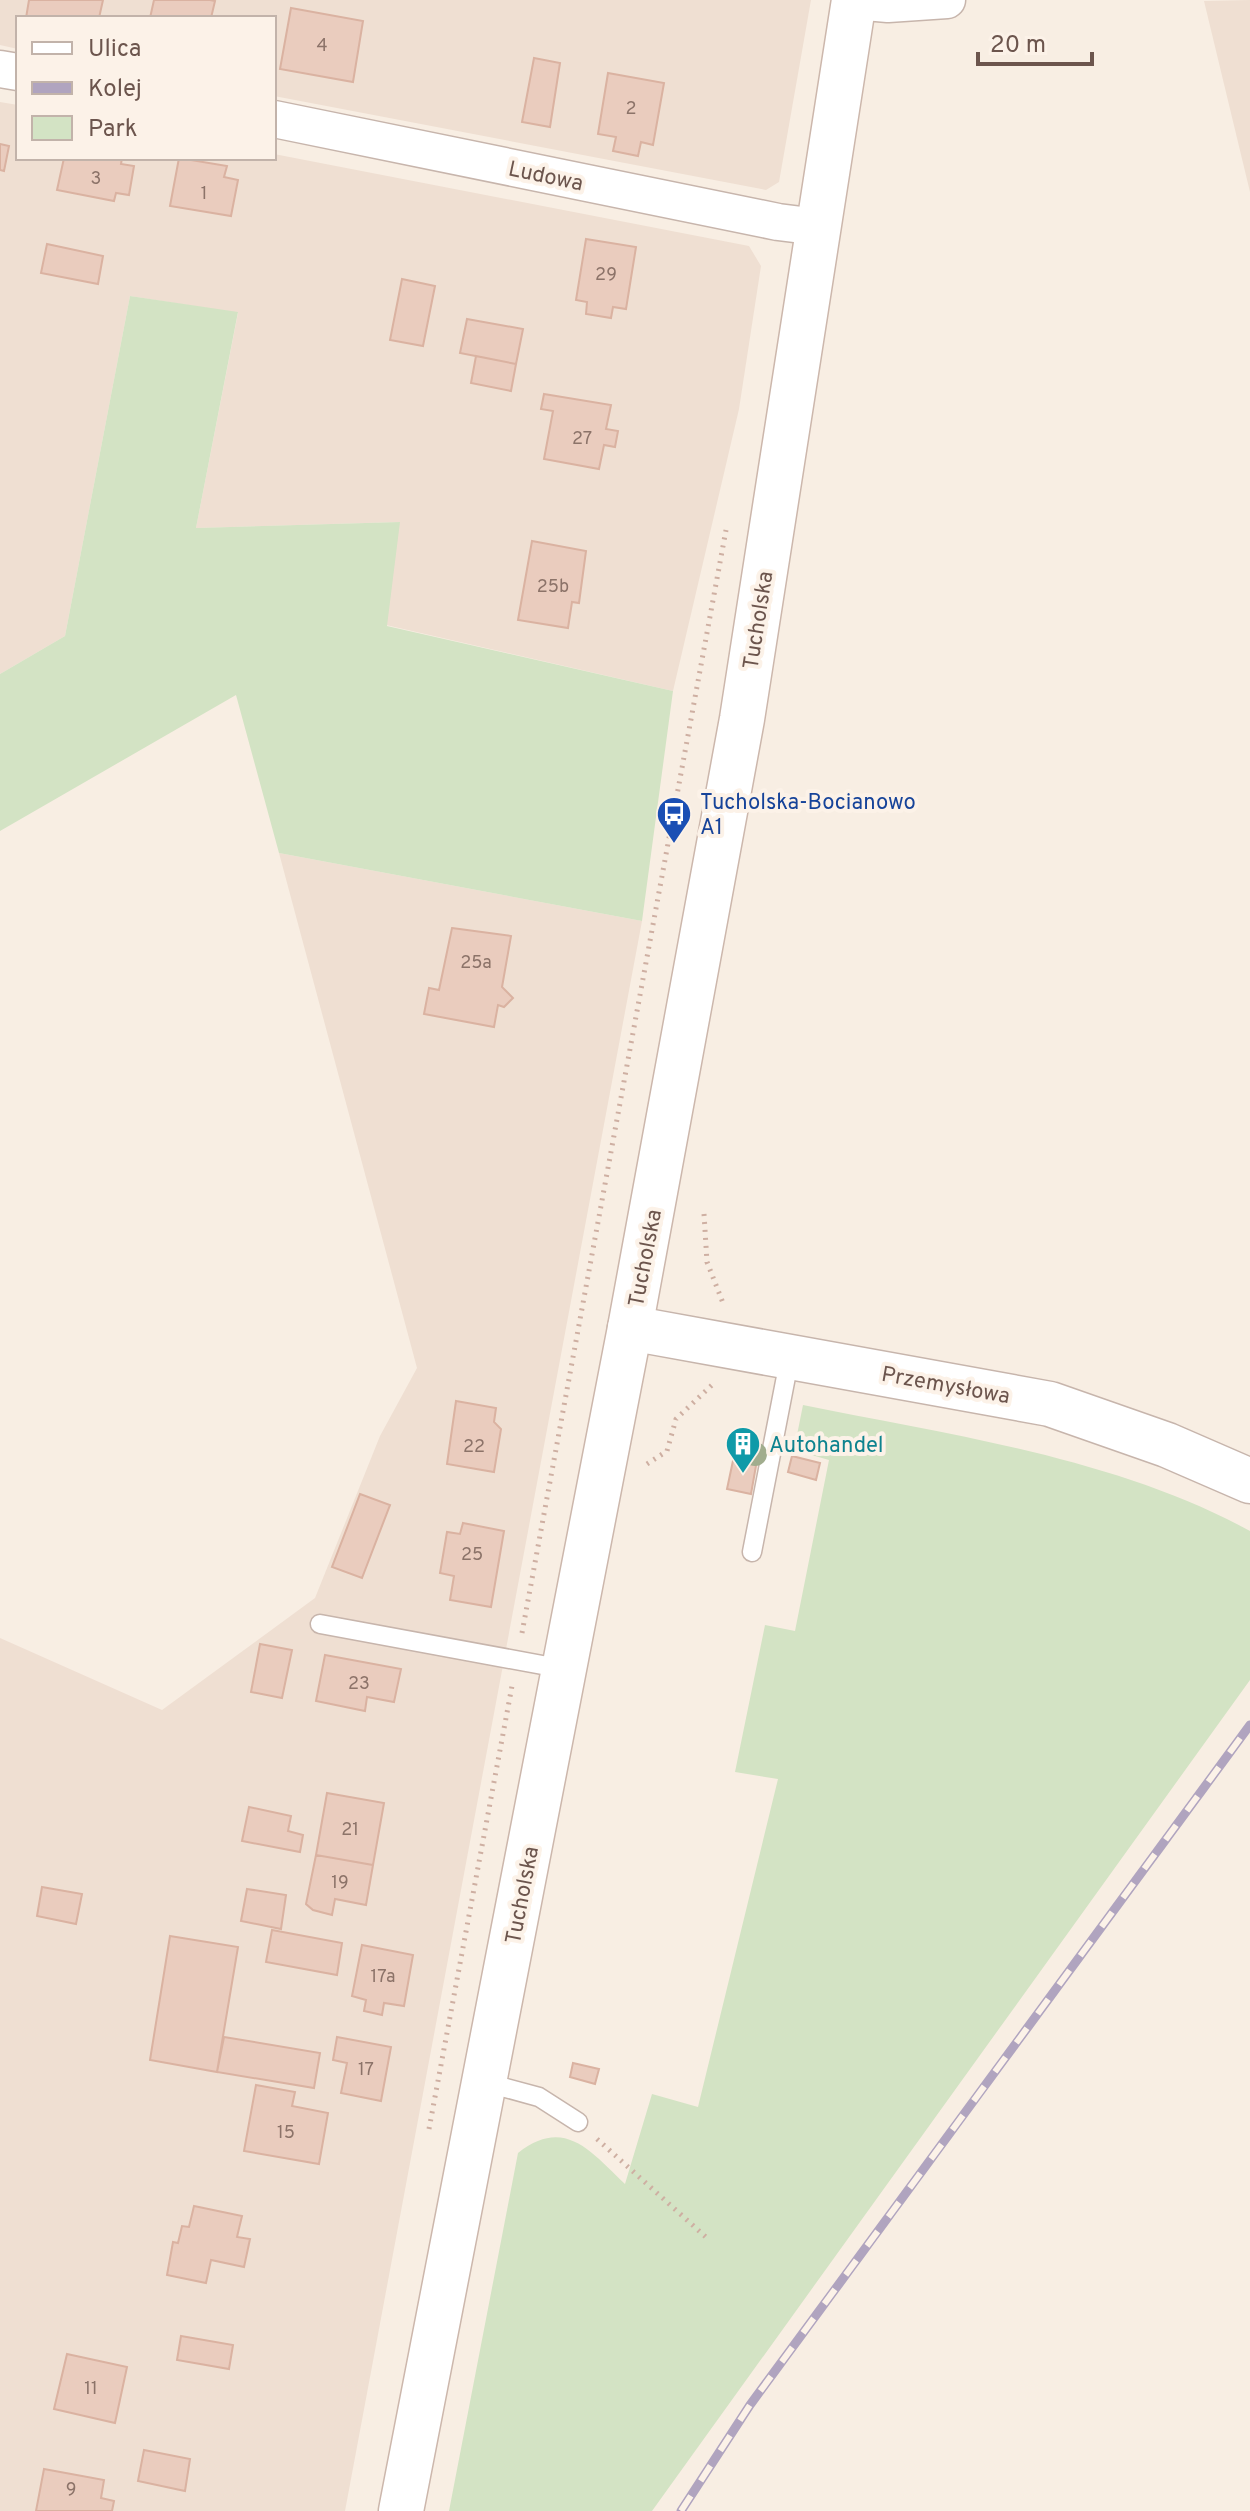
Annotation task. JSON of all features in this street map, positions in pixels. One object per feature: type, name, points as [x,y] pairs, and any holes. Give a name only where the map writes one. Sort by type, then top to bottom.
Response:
[{"type":"main road","name":"Tucholska","points":[[401,2511],[630,1328],[742,719],[854,0]]},
{"type":"main road","name":"Przemysłowa","points":[[630,1328],[786,1375],[1050,1404],[1167,1445],[1250,1481]]},
{"type":"street","points":[[854,0],[888,4],[947,0]]},
{"type":"street","name":"Ludowa","points":[[276,119],[778,222],[818,227]]},
{"type":"lane","points":[[752,1552],[786,1375]]},
{"type":"lane","points":[[320,1624],[564,1669]]},
{"type":"lane","points":[[484,2082],[539,2097],[578,2122]]},
{"type":"path","points":[[427,2142],[727,528]]},
{"type":"path","points":[[704,1214],[707,1262],[726,1312]]},
{"type":"path","points":[[647,1464],[667,1451],[676,1419],[712,1385],[786,1375]]},
{"type":"path","points":[[578,2122],[708,2239]]},
{"type":"shaded area","points":[[0,0],[811,0],[779,182],[766,190],[276,96],[276,16],[16,16],[16,49],[0,45]]},
{"type":"shaded area","points":[[1250,0],[1250,192],[1204,1]]},
{"type":"shaded area","points":[[0,102],[16,105],[16,160],[276,160],[276,154],[749,246],[761,266],[739,409],[673,691],[386,625],[399,522],[196,528],[238,313],[130,296],[65,636],[0,674]]},
{"type":"shaded area","points":[[279,853],[642,921],[345,2511],[0,2511],[0,1638],[162,1710],[315,1598],[380,1436],[417,1368]]},
{"type":"green space","points":[[130,296],[238,312],[196,528],[400,522],[387,626],[673,691],[642,921],[279,853],[236,695],[0,831],[0,674],[65,636]]},
{"type":"green space","points":[[803,1405],[974,1439],[1089,1467],[1198,1506],[1250,1531],[1250,1680],[652,2511],[449,2511],[518,2153],[535,2142],[564,2138],[589,2150],[625,2184],[652,2094],[698,2107],[778,1779],[735,1772],[765,1625],[795,1631],[829,1460],[794,1450]]},
{"type":"building","points":[[29,0],[103,0],[99,16],[26,16]]},
{"type":"building","points":[[154,0],[215,1],[211,16],[150,16]]},
{"type":"building","points":[[291,8],[363,21],[353,82],[280,69]]},
{"type":"building","points":[[534,58],[560,63],[550,127],[522,122]]},
{"type":"building","points":[[608,73],[664,83],[653,145],[641,142],[638,156],[613,151],[616,137],[598,134]]},
{"type":"building","points":[[0,144],[9,146],[4,171],[0,170]]},
{"type":"building","points":[[64,160],[122,160],[121,164],[134,166],[129,195],[116,193],[114,201],[57,190]]},
{"type":"building","points":[[179,160],[227,166],[224,177],[238,180],[231,216],[170,206]]},
{"type":"building","points":[[586,239],[636,247],[626,309],[613,307],[611,318],[586,314],[587,302],[576,300]]},
{"type":"building","points":[[47,244],[103,256],[98,284],[41,273]]},
{"type":"building","points":[[402,279],[435,286],[423,346],[390,340]]},
{"type":"building","points":[[467,319],[523,329],[516,364],[460,353]]},
{"type":"building","points":[[476,356],[516,364],[511,391],[471,383]]},
{"type":"building","points":[[544,394],[611,405],[606,429],[618,431],[615,447],[604,445],[599,469],[544,459],[553,411],[541,409]]},
{"type":"building","points":[[532,541],[586,551],[579,603],[572,602],[568,628],[518,620]]},
{"type":"building","points":[[452,928],[511,936],[502,987],[513,998],[504,1007],[498,1005],[494,1027],[424,1014],[429,988],[439,990]]},
{"type":"building","points":[[456,1401],[496,1408],[494,1422],[501,1429],[494,1472],[447,1464]]},
{"type":"building","name":"Autohandel","points":[[734,1456],[757,1460],[751,1494],[727,1489]]},
{"type":"building","points":[[792,1456],[820,1463],[816,1480],[788,1472]]},
{"type":"building","points":[[360,1494],[390,1505],[362,1578],[332,1567]]},
{"type":"building","points":[[463,1523],[504,1531],[491,1607],[450,1600],[454,1576],[440,1573],[447,1532],[460,1534]]},
{"type":"building","points":[[260,1644],[292,1650],[282,1698],[251,1692]]},
{"type":"building","points":[[325,1655],[401,1669],[394,1702],[367,1697],[365,1711],[316,1701]]},
{"type":"building","points":[[327,1793],[384,1803],[373,1865],[316,1855]]},
{"type":"building","points":[[249,1807],[291,1816],[288,1831],[303,1835],[300,1852],[242,1841]]},
{"type":"building","points":[[316,1855],[373,1865],[366,1905],[335,1899],[332,1915],[313,1910],[306,1904]]},
{"type":"building","points":[[42,1887],[82,1894],[76,1924],[37,1916]]},
{"type":"building","points":[[247,1889],[286,1895],[281,1929],[241,1921]]},
{"type":"building","points":[[272,1930],[342,1943],[337,1975],[266,1962]]},
{"type":"building","points":[[170,1936],[238,1947],[217,2072],[150,2060]]},
{"type":"building","points":[[362,1945],[413,1955],[404,2006],[384,2003],[382,2015],[364,2011],[366,2000],[352,1996]]},
{"type":"building","points":[[224,2037],[320,2053],[314,2088],[217,2072]]},
{"type":"building","points":[[337,2037],[391,2047],[381,2101],[341,2093],[347,2063],[333,2060]]},
{"type":"building","points":[[573,2063],[599,2069],[595,2084],[570,2077]]},
{"type":"building","points":[[256,2085],[295,2092],[292,2106],[328,2113],[319,2164],[244,2151]]},
{"type":"building","points":[[194,2206],[242,2216],[237,2237],[250,2239],[244,2267],[211,2260],[206,2283],[167,2275],[173,2242],[178,2243],[182,2226],[189,2227]]},
{"type":"building","points":[[181,2336],[233,2345],[229,2369],[177,2360]]},
{"type":"building","points":[[67,2354],[127,2367],[115,2423],[54,2409]]},
{"type":"building","points":[[144,2450],[190,2459],[185,2491],[138,2481]]},
{"type":"building","points":[[44,2469],[104,2480],[101,2498],[114,2501],[112,2511],[36,2511]]},
{"type":"railway","points":[[681,2511],[750,2405],[1250,1725]]},
{"type":"place","name":"Tucholska-Bocianowo A1","points":[[674,845]]},
{"type":"place","name":"Autohandel","points":[[743,1475]]}]
